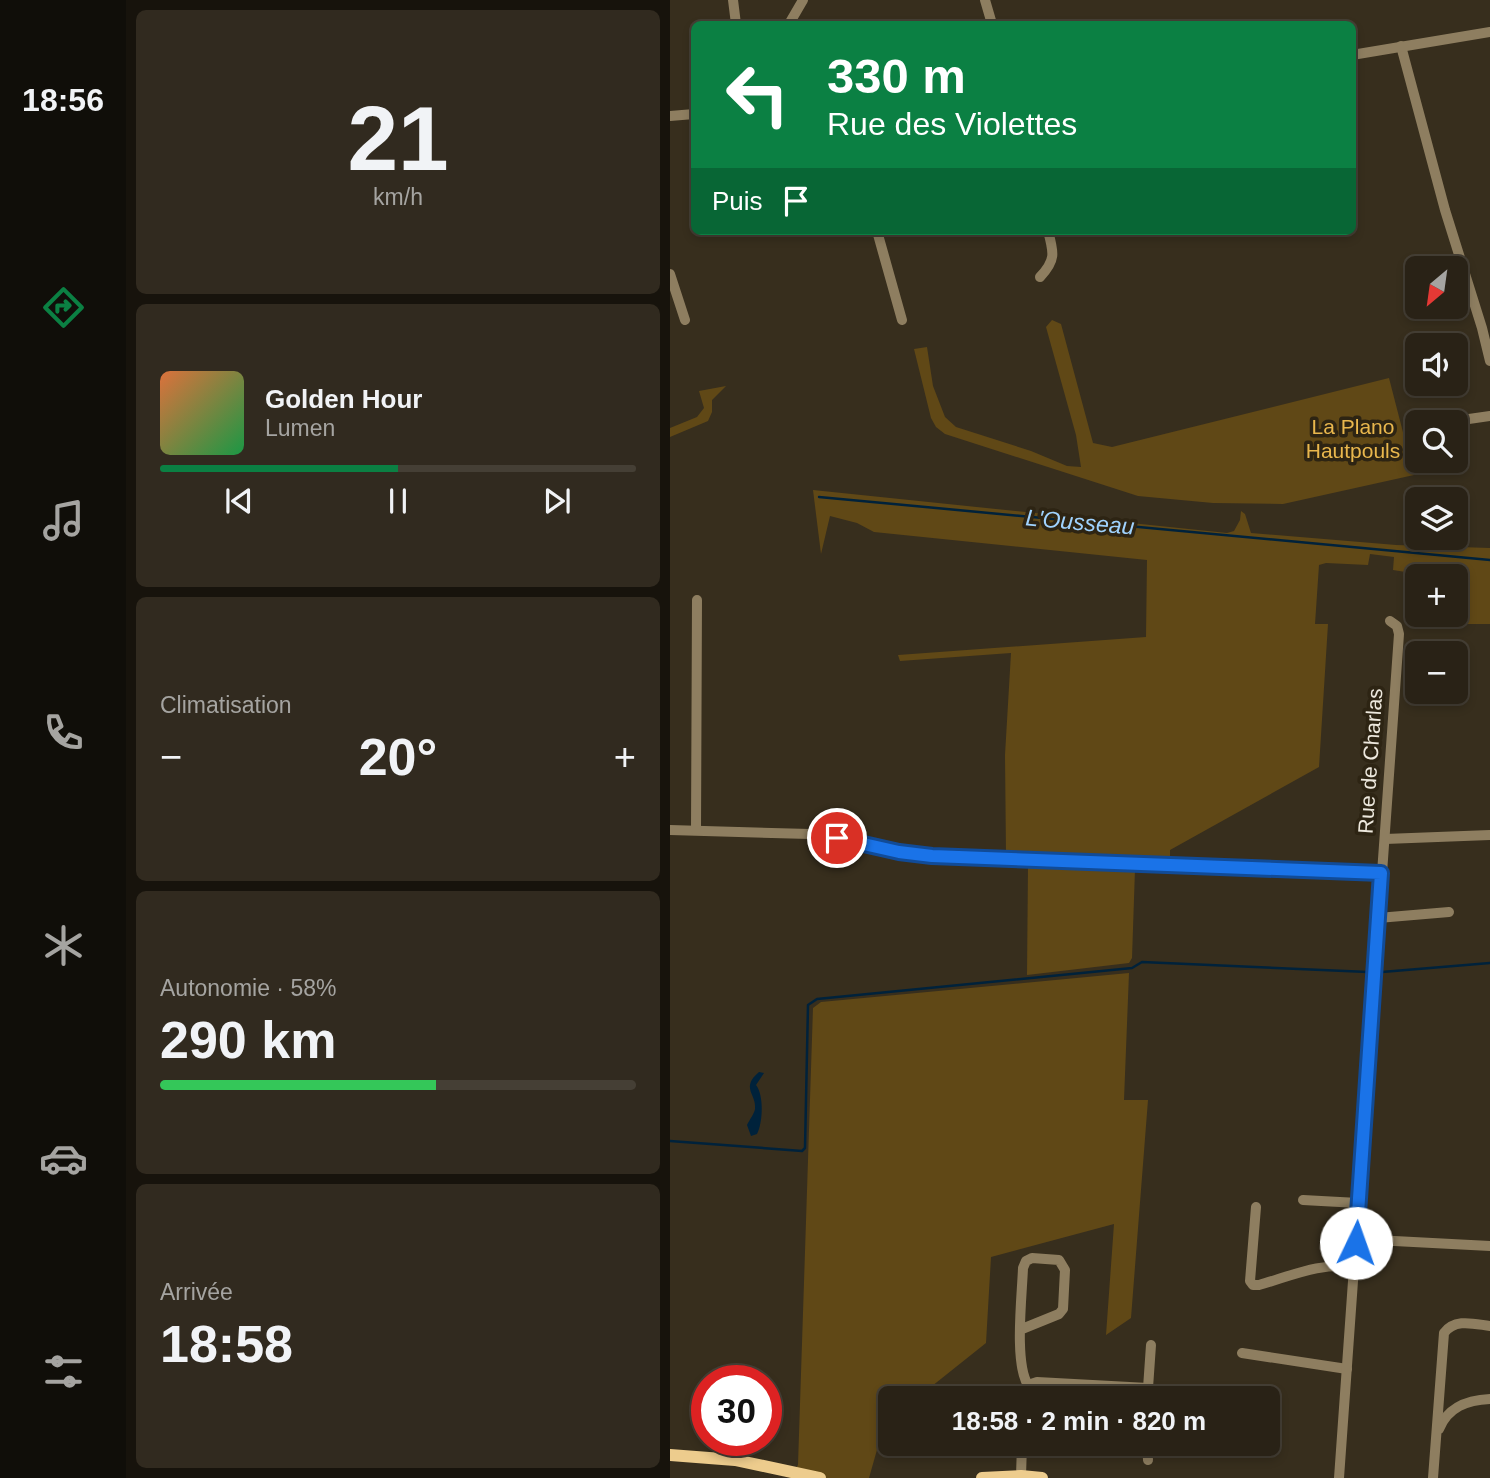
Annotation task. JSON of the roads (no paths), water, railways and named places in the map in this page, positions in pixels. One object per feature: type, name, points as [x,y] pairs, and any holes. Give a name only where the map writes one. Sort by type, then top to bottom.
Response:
[{"type":"main road","points":[[670,1455],[735,1460],[820,1478]]},
{"type":"main road","points":[[670,1462],[766,1468]]},
{"type":"main road","points":[[982,1478],[1042,1478]]},
{"type":"street","points":[[733,0],[736,21]]},
{"type":"street","points":[[791,21],[803,0]]},
{"type":"street","points":[[990,21],[986,2],[998,0]]},
{"type":"street","points":[[1356,54],[1490,32]]},
{"type":"street","points":[[1400,46],[1445,210],[1486,327],[1490,361]]},
{"type":"street","points":[[670,116],[691,114]]},
{"type":"street","points":[[878,235],[902,320]]},
{"type":"street","points":[[1040,277],[1052,264],[1053,250],[1049,235]]},
{"type":"street","points":[[670,274],[685,320]]},
{"type":"street","points":[[1468,419],[1490,416]]},
{"type":"street","points":[[696,830],[697,600]]},
{"type":"street","name":"Rue de Charlas","points":[[1339,1478],[1399,634],[1397,626],[1390,621]]},
{"type":"street","points":[[670,830],[810,834],[932,856],[1381,873]]},
{"type":"street","points":[[1385,839],[1490,835]]},
{"type":"street","points":[[1378,918],[1449,912]]},
{"type":"street","points":[[1303,1200],[1358,1203]]},
{"type":"street","points":[[1256,1207],[1250,1281],[1253,1284],[1259,1285],[1317,1268],[1337,1265],[1354,1267]]},
{"type":"street","points":[[1356,1239],[1490,1246]]},
{"type":"street","points":[[1022,1329],[1059,1314],[1063,1309],[1065,1270],[1059,1260],[1032,1258],[1026,1261],[1023,1268],[1021,1369],[1028,1385],[1036,1382],[1077,1386]]},
{"type":"street","points":[[1433,1478],[1444,1332],[1458,1323],[1490,1326]]},
{"type":"street","points":[[1148,1386],[1151,1345]]},
{"type":"street","points":[[1242,1353],[1347,1368]]},
{"type":"street","points":[[1439,1394],[1442,1402],[1452,1409]]},
{"type":"street","points":[[1437,1433],[1452,1409],[1490,1399]]},
{"type":"street","points":[[1021,1476],[1022,1456]]},
{"type":"street","points":[[1148,1456],[1148,1460]]},
{"type":"water","points":[[759,1072],[764,1073],[756,1085],[760,1095],[761,1116],[757,1134],[751,1136],[747,1125],[755,1104],[750,1087]]},
{"type":"waterway","name":"L'Ousseau","points":[[819,497],[1490,560]]},
{"type":"waterway","points":[[670,1141],[802,1151],[805,1148],[808,1005],[817,999],[1132,968],[1142,962],[1368,972]]},
{"type":"waterway","points":[[1382,972],[1490,963]]},
{"type":"park label","name":"La Plano Hautpouls","points":[[1353,438]]}]
